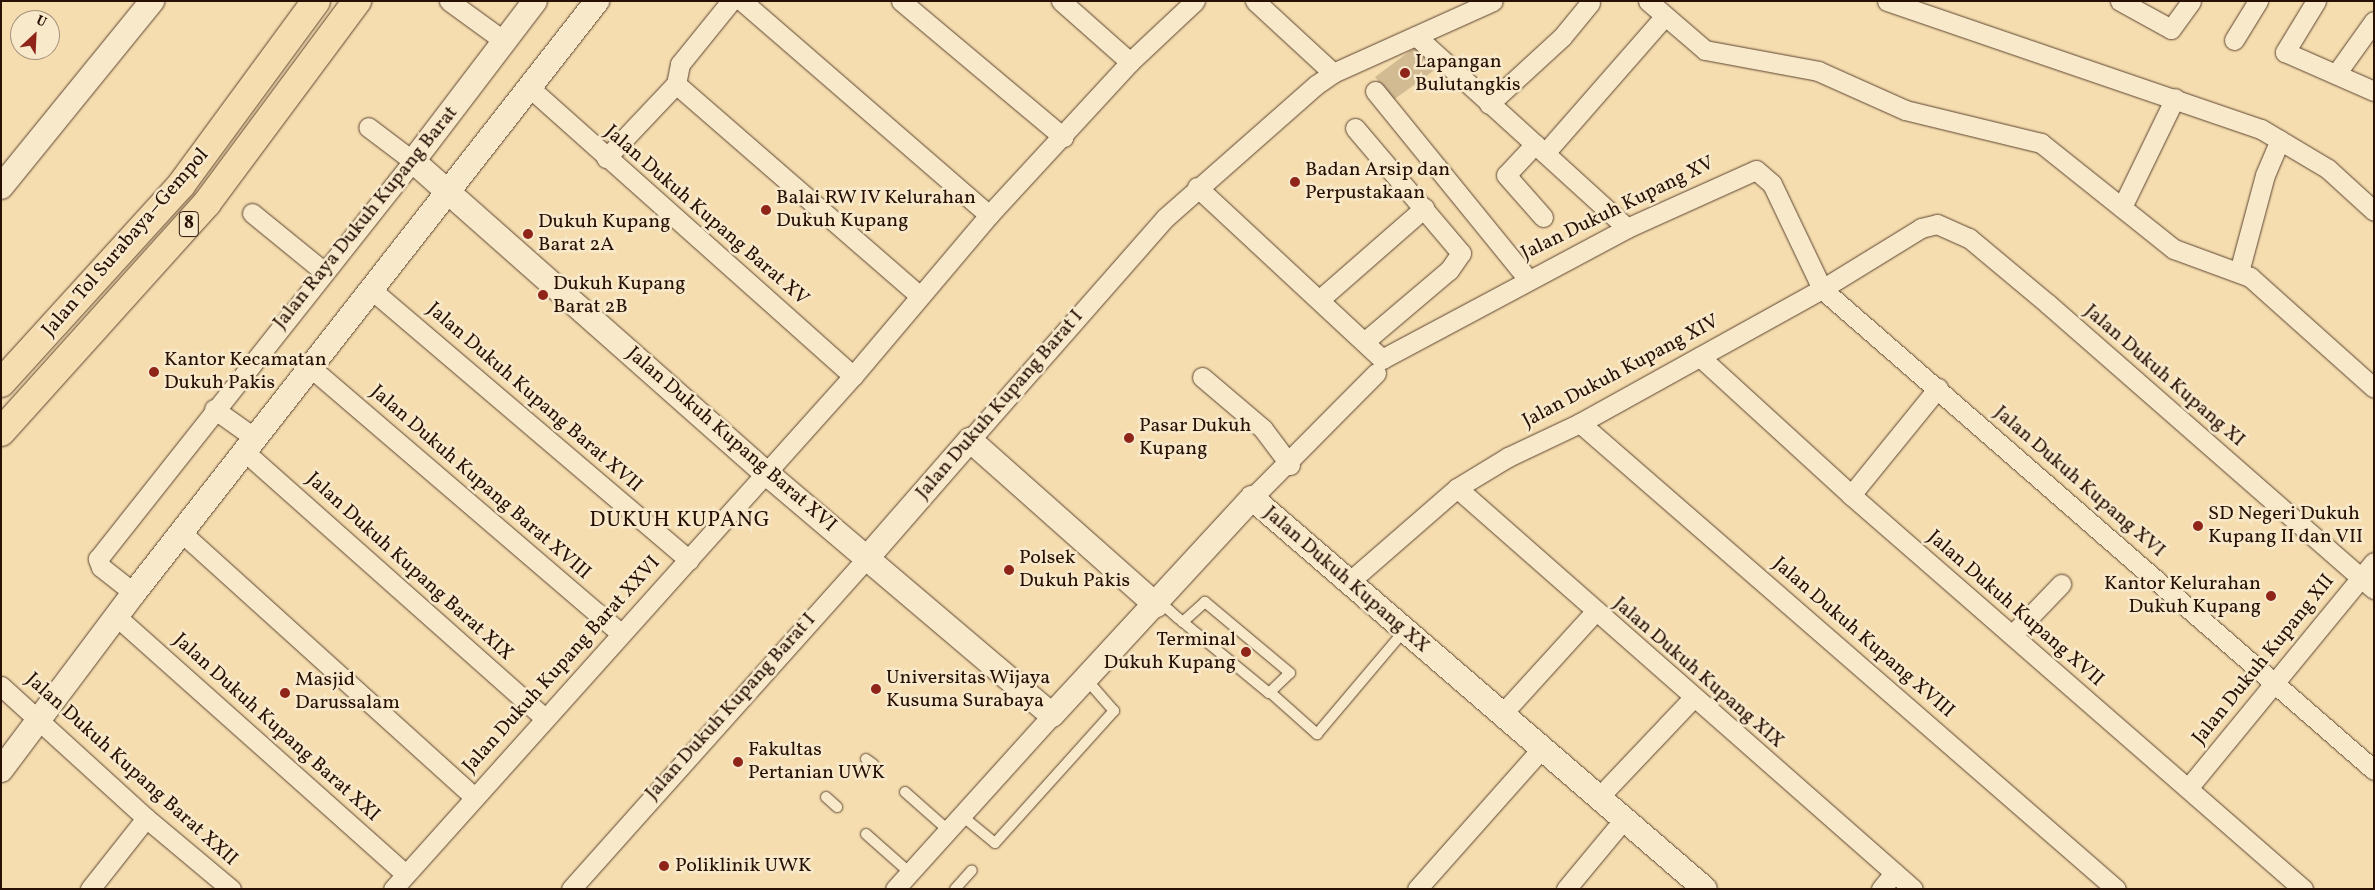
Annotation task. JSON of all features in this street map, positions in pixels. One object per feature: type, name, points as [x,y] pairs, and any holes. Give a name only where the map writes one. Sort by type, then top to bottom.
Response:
[{"type":"highway","name":"Jalan Tol Surabaya–Gempol","points":[[1,383],[176,191],[316,1]]},
{"type":"highway","name":"Jalan Tol Surabaya–Gempol","points":[[1,432],[207,204],[357,1]]},
{"type":"street","points":[[1,187],[152,1]]},
{"type":"street","points":[[450,1],[504,41]]},
{"type":"street","name":"Jalan Raya Dukuh Kupang Barat","points":[[134,593],[101,567],[98,559],[323,271],[413,161],[535,1]]},
{"type":"street","points":[[1,770],[134,593],[310,367],[451,193],[597,1]]},
{"type":"street","points":[[606,158],[676,84],[680,64],[730,1]]},
{"type":"street","points":[[742,1],[989,215]]},
{"type":"street","points":[[901,1],[1063,137]]},
{"type":"street","points":[[1061,1],[1130,62]]},
{"type":"street","name":"Jalan Dukuh Kupang Barat XXVI","points":[[393,889],[543,717],[689,560],[764,471],[853,376],[989,215],[1063,137],[1130,62],[1195,1]]},
{"type":"street","points":[[1255,1],[1333,73]]},
{"type":"street","name":"Jalan Dukuh Kupang Barat I","points":[[570,889],[1197,187],[1333,73],[1493,1]]},
{"type":"street","points":[[1648,1],[1711,52],[1818,71],[1905,110],[2029,137],[2061,155],[2174,249],[2235,271],[2374,388]]},
{"type":"street","points":[[1887,1],[2175,98],[2280,140],[2328,169],[2374,212]]},
{"type":"street","points":[[2120,1],[2171,29],[2191,1]]},
{"type":"street","points":[[2234,40],[2258,1]]},
{"type":"street","points":[[2316,1],[2284,51],[2374,91]]},
{"type":"street","points":[[1489,104],[1562,37],[1590,3]]},
{"type":"street","points":[[1543,217],[1506,175],[1540,148],[1665,16]]},
{"type":"street","points":[[2336,74],[2374,21]]},
{"type":"street","points":[[1416,36],[1628,228]]},
{"type":"street","points":[[676,84],[920,296]]},
{"type":"street","name":"Jalan Dukuh Kupang Barat XV","points":[[530,88],[606,158],[853,376]]},
{"type":"street","points":[[1375,91],[1526,278]]},
{"type":"street","points":[[2122,206],[2175,98]]},
{"type":"street","points":[[368,127],[413,161]]},
{"type":"street","points":[[1355,128],[1424,208],[1461,256],[1364,342]]},
{"type":"street","points":[[2235,271],[2265,175],[2280,140]]},
{"type":"street","name":"Jalan Dukuh Kupang Barat XVI","points":[[413,161],[764,471],[1052,715]]},
{"type":"street","name":"Jalan Dukuh Kupang XV","points":[[1252,498],[1290,465],[1379,366],[1526,278],[1628,228],[1756,170],[1772,184],[1822,289]]},
{"type":"street","points":[[1197,187],[1364,342],[1379,366]]},
{"type":"street","points":[[1319,300],[1424,208]]},
{"type":"street","points":[[252,213],[323,271]]},
{"type":"street","name":"Jalan Dukuh Kupang XIV","points":[[1349,582],[1457,488],[1508,457],[1580,423],[1700,358],[1930,225]]},
{"type":"street","name":"Jalan Dukuh Kupang XI","points":[[1930,225],[1949,226],[1969,238],[2367,583]]},
{"type":"street","name":"Jalan Dukuh Kupang XVI","points":[[1822,289],[2276,682],[2374,770]]},
{"type":"street","name":"Jalan Dukuh Kupang Barat XVII","points":[[373,291],[689,560]]},
{"type":"street","name":"Jalan Dukuh Kupang XVII","points":[[1700,358],[1851,495],[2189,787],[2303,889]]},
{"type":"street","name":"Jalan Dukuh Kupang Barat XVIII","points":[[310,367],[620,633]]},
{"type":"street","points":[[1202,377],[1263,429],[1290,465]]},
{"type":"street","points":[[1851,495],[1938,388]]},
{"type":"street","name":"Jalan Dukuh Kupang Barat XIX","points":[[214,409],[250,445],[543,717]]},
{"type":"street","name":"Jalan Dukuh Kupang XVIII","points":[[1580,423],[2116,889]]},
{"type":"street","points":[[970,440],[1157,603]]},
{"type":"street","name":"Jalan Dukuh Kupang XIX","points":[[1457,488],[1594,612],[1913,889]]},
{"type":"street","name":"Jalan Dukuh Kupang XX","points":[[902,883],[1052,715],[1088,680],[1252,498],[1404,631],[1600,796],[1706,889]]},
{"type":"street","points":[[182,533],[473,796]]},
{"type":"street","name":"Jalan Dukuh Kupang XII","points":[[2189,787],[2276,682],[2367,583],[2374,562]]},
{"type":"street","points":[[2012,635],[2060,584]]},
{"type":"street","points":[[1502,714],[1594,612]]},
{"type":"street","name":"Jalan Dukuh Kupang Barat XXI","points":[[117,617],[405,874]]},
{"type":"street","name":"Jalan Dukuh Kupang Barat XXII","points":[[1,686],[146,818],[231,889]]},
{"type":"street","points":[[1600,796],[1694,698]]},
{"type":"street","points":[[1417,889],[1542,748]]},
{"type":"street","points":[[90,889],[146,818]]},
{"type":"street","points":[[1566,889],[1625,818]]},
{"type":"street","points":[[1881,889],[1894,873]]},
{"type":"lane","points":[[1183,622],[1205,602],[1290,670],[1271,693]]},
{"type":"lane","points":[[1157,603],[1271,693],[1317,734],[1404,631]]},
{"type":"lane","points":[[961,816],[995,843],[1114,711],[1088,680]]},
{"type":"lane","points":[[905,792],[948,830]]},
{"type":"lane","points":[[826,797],[837,807]]},
{"type":"lane","points":[[866,834],[902,883]]},
{"type":"lane","points":[[955,889],[972,870]]},
{"type":"shaded area","name":"Lapangan Bulutangkis","points":[[1418,45],[1436,69],[1392,101],[1375,77]]},
{"type":"place","name":"Lapangan Bulutangkis","points":[[1405,73]]},
{"type":"place","name":"Badan Arsip dan Perpustakaan","points":[[1295,182]]},
{"type":"place","name":"Balai RW IV Kelurahan Dukuh Kupang","points":[[766,210]]},
{"type":"place","name":"Dukuh Kupang Barat 2A","points":[[528,234]]},
{"type":"place","name":"Dukuh Kupang Barat 2B","points":[[543,295]]},
{"type":"place","name":"Kantor Kecamatan Dukuh Pakis","points":[[154,372]]},
{"type":"place","name":"Pasar Dukuh Kupang","points":[[1129,438]]},
{"type":"place","name":"SD Negeri Dukuh Kupang II dan VII","points":[[2198,526]]},
{"type":"place","name":"Polsek Dukuh Pakis","points":[[1009,570]]},
{"type":"place","name":"Kantor Kelurahan Dukuh Kupang","points":[[2271,596]]},
{"type":"place","name":"Terminal Dukuh Kupang","points":[[1246,652]]},
{"type":"place","name":"Universitas Wijaya Kusuma Surabaya","points":[[876,689]]},
{"type":"place","name":"Masjid Darussalam","points":[[285,693]]},
{"type":"place","name":"Fakultas Pertanian UWK","points":[[738,762]]},
{"type":"place","name":"Poliklinik UWK","points":[[664,866]]},
{"type":"district","name":"DUKUH KUPANG","points":[[680,521]]}]
